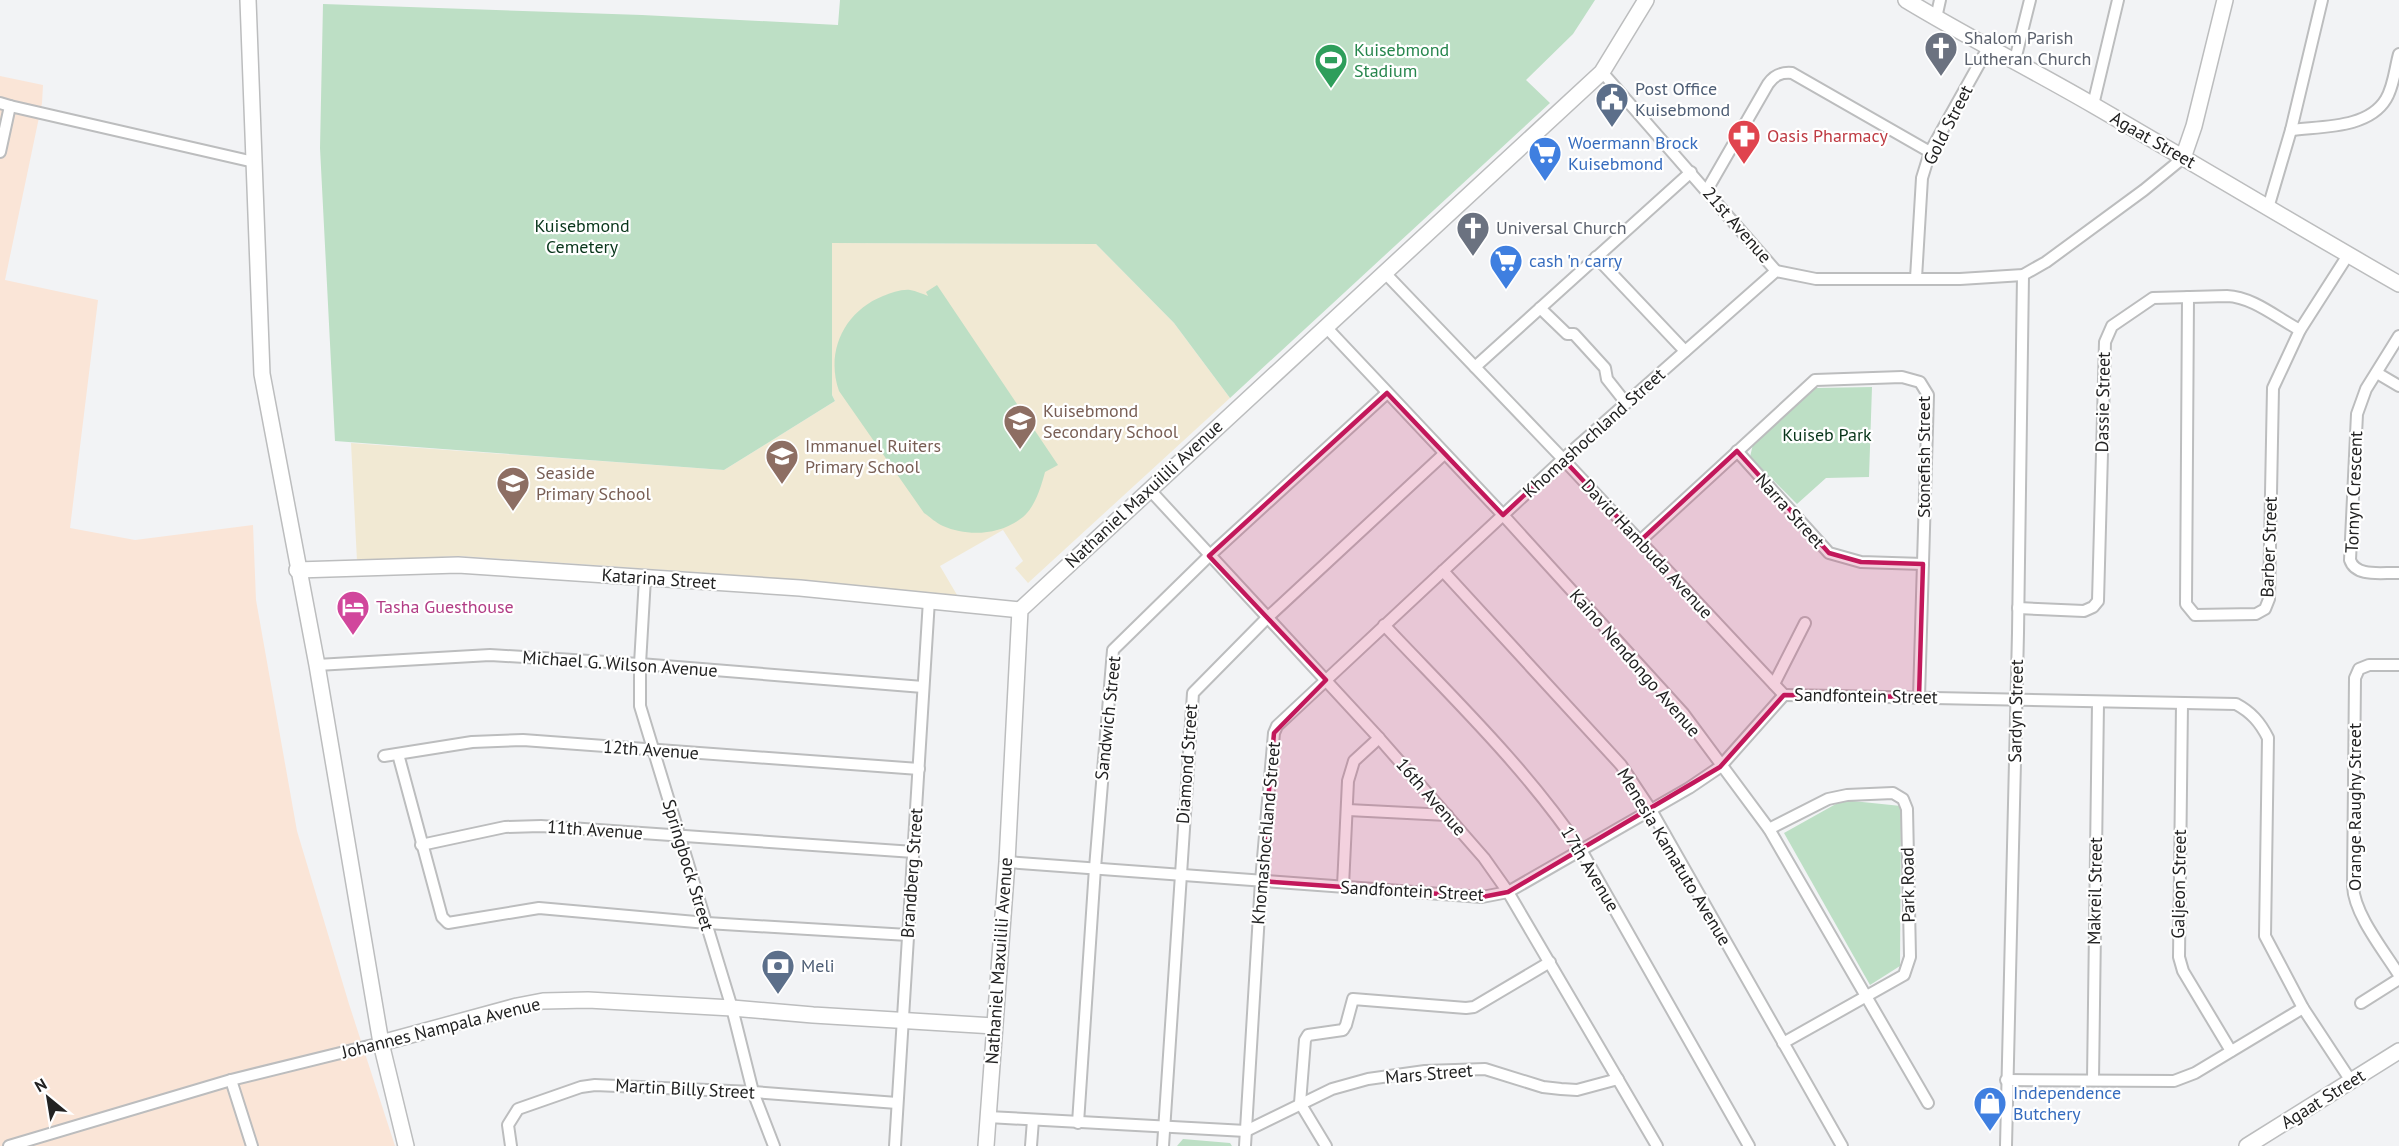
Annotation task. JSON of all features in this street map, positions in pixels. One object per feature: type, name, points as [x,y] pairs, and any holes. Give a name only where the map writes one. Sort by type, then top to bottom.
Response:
[{"type":"street","points":[[248,0],[262,374],[316,665],[381,1043],[406,1146]]},
{"type":"street","name":"Nathaniel Maxuilili Avenue","points":[[986,1146],[1007,862],[1020,610],[1602,72],[1646,0]]},
{"type":"street","name":"Agaat Street","points":[[1906,0],[1988,48],[2015,60],[2399,284]]},
{"type":"street","points":[[1936,18],[1940,0]]},
{"type":"street","points":[[2015,60],[2030,0]]},
{"type":"street","points":[[2093,105],[2118,0]]},
{"type":"street","points":[[1776,271],[1816,279],[2003,278],[2023,275],[2055,256],[2183,158],[2194,126],[2225,0]]},
{"type":"street","points":[[2268,208],[2291,130],[2322,0]]},
{"type":"street","name":"Gold Street","points":[[1916,278],[1922,178],[1930,152],[1988,48]]},
{"type":"street","points":[[2291,130],[2343,124],[2371,115],[2380,108],[2390,92],[2399,54]]},
{"type":"street","name":"21st Avenue","points":[[1602,72],[1707,189],[1776,271]]},
{"type":"street","points":[[1707,189],[1768,84],[1777,75],[1785,73],[1792,73],[1930,152]]},
{"type":"street","points":[[0,152],[5,104],[254,162]]},
{"type":"street","points":[[1475,367],[1691,172]]},
{"type":"street","name":"Barber Street","points":[[2188,297],[2185,600],[2188,608],[2195,615],[2256,614],[2269,604],[2273,388],[2300,330],[2348,255]]},
{"type":"street","points":[[1596,257],[1685,351]]},
{"type":"street","name":"Khomashochland Street","points":[[1245,1146],[1261,881],[1274,733],[1282,721],[1563,459],[1776,271]]},
{"type":"street","name":"David Hambuda Avenue","points":[[1384,273],[1563,459],[1784,695]]},
{"type":"street","name":"Sardyn Street","points":[[2006,1146],[2017,701],[2023,275]]},
{"type":"street","name":"Dassie Street","points":[[2018,608],[2084,611],[2093,607],[2098,601],[2105,342],[2112,326],[2153,298],[2239,297],[2300,330]]},
{"type":"street","points":[[1540,308],[1567,334],[1574,334],[1605,368],[1607,379],[1626,403]]},
{"type":"street","name":"Kaino Nendongo Avenue","points":[[1325,326],[1503,515],[1683,713],[1720,766],[1769,829],[1928,1103]]},
{"type":"street","name":"Tornyn Crescent","points":[[2399,336],[2366,389],[2357,414],[2350,560],[2359,572],[2399,573]]},
{"type":"street","points":[[2377,374],[2399,386]]},
{"type":"street","name":"Stonefish Street","points":[[1640,541],[1815,380],[1902,377],[1920,382],[1928,395],[1919,696]]},
{"type":"street","name":"Sandwich Street","points":[[1078,1123],[1095,868],[1113,650],[1209,556],[1387,393]]},
{"type":"street","name":"Narra Street","points":[[1737,451],[1829,553],[1861,562],[1923,564]]},
{"type":"street","name":"Diamond Street","points":[[1162,1146],[1193,693],[1266,619],[1444,454]]},
{"type":"street","name":"16th Avenue","points":[[1149,489],[1266,619],[1379,738],[1484,858],[1508,892],[1657,1146]]},
{"type":"street","name":"Katarina Street","points":[[297,570],[458,564],[800,588],[1020,610]]},
{"type":"street","name":"Menesia Kamatuto Avenue","points":[[1443,571],[1620,765],[1651,810],[1842,1146]]},
{"type":"street","name":"Springbock Street","points":[[645,578],[640,706],[732,1008],[753,1092],[774,1146]]},
{"type":"street","name":"Brandberg Street","points":[[895,1146],[929,600]]},
{"type":"street","points":[[1774,684],[1805,623]]},
{"type":"street","name":"17th Avenue","points":[[1384,625],[1525,777],[1560,819],[1581,850],[1749,1146]]},
{"type":"street","name":"Michael G. Wilson Avenue","points":[[316,665],[490,655],[640,664],[923,687]]},
{"type":"street","name":"Orange Raughy Street","points":[[2399,665],[2369,664],[2359,669],[2355,678],[2353,886],[2363,916],[2399,977]]},
{"type":"street","name":"Sandfontein Street","points":[[1007,862],[1482,897],[1508,892],[1651,810],[1720,766],[1784,695],[2236,704],[2256,718],[2268,738],[2265,936],[2303,1008],[2351,1081]]},
{"type":"street","name":"Makreil Street","points":[[2093,1080],[2098,703]]},
{"type":"street","name":"Galjeon Street","points":[[2182,704],[2179,957],[2182,971],[2231,1051]]},
{"type":"street","points":[[1343,886],[1348,781],[1354,761],[1379,738]]},
{"type":"street","name":"12th Avenue","points":[[384,756],[472,742],[523,740],[919,770]]},
{"type":"street","points":[[398,754],[442,917],[448,923],[538,908],[707,923],[908,935]]},
{"type":"street","name":"Park Road","points":[[1769,829],[1828,799],[1838,797],[1893,794],[1903,799],[1907,809],[1910,957],[1904,975],[1783,1043]]},
{"type":"street","points":[[1348,810],[1447,815]]},
{"type":"street","name":"11th Avenue","points":[[421,845],[505,827],[541,826],[914,852]]},
{"type":"street","points":[[1326,1146],[1300,1103],[1305,1040],[1308,1035],[1343,1030],[1353,999],[1466,1008],[1550,962]]},
{"type":"street","points":[[2361,1003],[2399,977]]},
{"type":"street","name":"Johannes Nampala Avenue","points":[[9,1146],[231,1080],[543,1001],[588,1000],[994,1026]]},
{"type":"street","points":[[2006,1080],[2174,1081],[2195,1073],[2303,1008]]},
{"type":"street","name":"Agaat Street","points":[[2247,1146],[2399,1051]]},
{"type":"street","name":"Mars Street","points":[[1246,1131],[1332,1089],[1368,1080],[1425,1071],[1485,1070],[1543,1087],[1577,1090],[1618,1080]]},
{"type":"street","points":[[231,1080],[252,1146]]},
{"type":"street","name":"Martin Billy Street","points":[[511,1146],[508,1125],[518,1109],[595,1085],[753,1092],[897,1103]]},
{"type":"street","points":[[988,1117],[1246,1131]]},
{"type":"street","points":[[1031,1146],[1033,1120]]},
{"type":"highlighted area","points":[[1387,393],[1503,515],[1563,459],[1640,541],[1737,451],[1829,553],[1861,562],[1923,564],[1919,697],[1784,695],[1720,767],[1508,892],[1482,897],[1261,881],[1274,733],[1326,680],[1209,556]]},
{"type":"shaded area","points":[[0,76],[43,85],[42,103],[5,280],[98,300],[70,528],[135,540],[253,525],[256,600],[297,831],[395,1146],[0,1146]]},
{"type":"shaded area","points":[[831,243],[1096,244],[1174,323],[1230,398],[1028,583],[1015,568],[1023,561],[1003,530],[940,566],[957,595],[667,570],[460,556],[357,561],[351,443],[724,470],[835,401],[832,395]]},
{"type":"green space","name":"Kuisebmond Cemetery","points":[[840,0],[1595,0],[1573,34],[1526,80],[1550,103],[1230,398],[1174,323],[1096,244],[832,243],[832,395],[835,401],[724,470],[335,441],[320,148],[323,4],[642,15],[838,25]]},
{"type":"green space","points":[[937,285],[1058,465],[1045,472],[1037,496],[1027,513],[1014,523],[995,531],[973,533],[953,530],[940,525],[924,513],[839,391],[835,376],[837,347],[849,322],[858,312],[883,296],[900,291],[910,290],[928,296],[926,292]]},
{"type":"green space","name":"Kuiseb Park","points":[[1872,387],[1869,477],[1826,478],[1797,504],[1750,457],[1753,444],[1816,388]]},
{"type":"green space","points":[[1843,800],[1901,806],[1900,966],[1870,985],[1784,833]]},
{"type":"green space","points":[[1183,1139],[1230,1143],[1232,1146],[1177,1146]]},
{"type":"place","name":"Shalom Parish Lutheran Church","points":[[1941,77]]},
{"type":"place","name":"Kuisebmond Stadium","points":[[1331,89]]},
{"type":"place","name":"Post Office Kuisebmond","points":[[1612,128]]},
{"type":"place","name":"Oasis Pharmacy","points":[[1744,165]]},
{"type":"place","name":"Woermann Brock Kuisebmond","points":[[1545,182]]},
{"type":"place","name":"Universal Church","points":[[1473,257]]},
{"type":"place","name":"cash 'n carry","points":[[1506,290]]},
{"type":"place","name":"Kuisebmond Secondary School","points":[[1020,450]]},
{"type":"place","name":"Immanuel Ruiters Primary School","points":[[782,485]]},
{"type":"place","name":"Seaside Primary School","points":[[513,512]]},
{"type":"place","name":"Tasha Guesthouse","points":[[353,636]]},
{"type":"place","name":"Meli","points":[[778,995]]},
{"type":"place","name":"Independence Butchery","points":[[1990,1132]]}]
